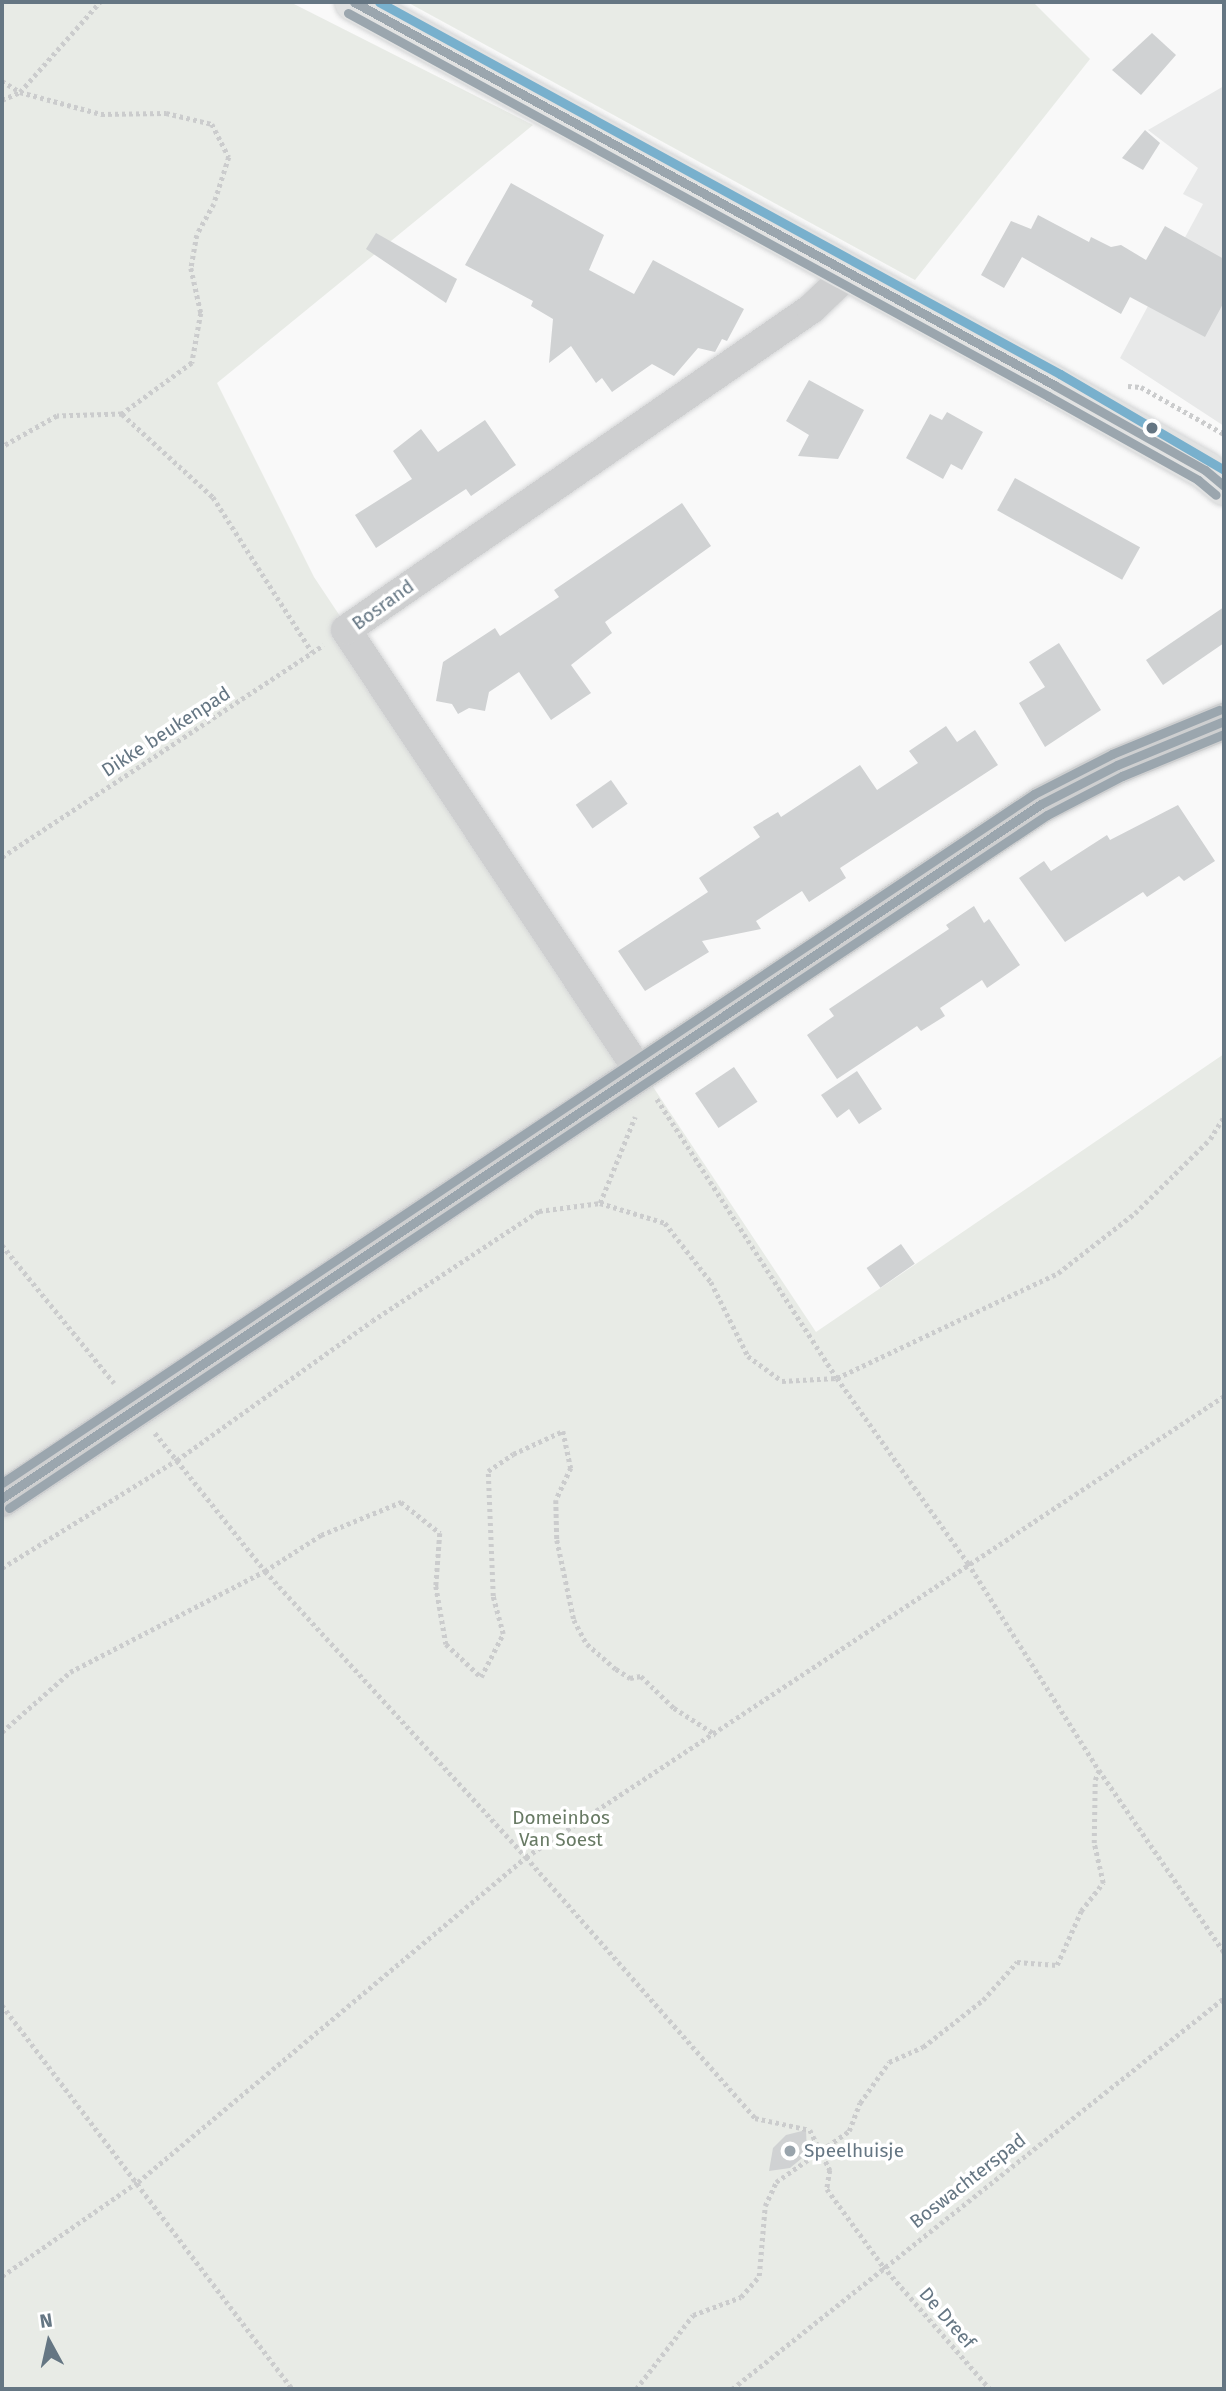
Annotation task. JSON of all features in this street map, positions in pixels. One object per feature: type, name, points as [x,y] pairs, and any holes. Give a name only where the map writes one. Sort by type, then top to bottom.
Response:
[{"type":"main road","points":[[354,2],[1218,478]]},
{"type":"street","name":"Bosrand","points":[[639,1072],[346,629],[811,309],[849,273]]},
{"type":"street","points":[[2,1498],[1041,804],[1215,727]]},
{"type":"path","points":[[2,100],[20,92],[100,2]]},
{"type":"path","points":[[2,81],[20,92],[101,114],[166,113],[212,124],[229,157],[214,204],[197,235],[191,268],[201,313],[192,363],[122,414],[57,416],[2,447]]},
{"type":"path","points":[[122,414],[213,497],[312,652]]},
{"type":"path","name":"Dikke beukenpad","points":[[2,857],[346,629]]},
{"type":"path","points":[[600,1203],[640,1106],[639,1072]]},
{"type":"path","points":[[639,1072],[837,1378],[968,1563],[1099,1770],[1224,1952]]},
{"type":"path","points":[[2,1568],[177,1460],[372,1321],[539,1211],[600,1203],[665,1223],[710,1282],[748,1356],[782,1381],[837,1378],[1058,1273],[1135,1213],[1210,1139],[1224,1117]]},
{"type":"path","points":[[2,1245],[265,1571],[526,1857],[755,2118],[810,2130],[821,2151]]},
{"type":"path","points":[[2,2276],[138,2182],[526,1857],[716,1735],[968,1563],[1224,1396]]},
{"type":"path","points":[[2,1732],[70,1672],[265,1571],[321,1535],[401,1502],[440,1533],[436,1586],[446,1644],[481,1677],[503,1634],[493,1596],[488,1471],[513,1454],[563,1431],[571,1468],[556,1500],[557,1540],[574,1620],[587,1644],[616,1669],[630,1678],[641,1676],[674,1708],[716,1735]]},
{"type":"path","points":[[636,2389],[693,2315],[741,2297],[759,2276],[765,2206],[776,2182],[849,2131],[860,2103],[889,2062],[923,2046],[963,2016],[1017,1962],[1056,1965],[1081,1911],[1103,1883],[1094,1843],[1095,1780],[1099,1770]]},
{"type":"path","name":"Boswachterspad","points":[[732,2389],[883,2266],[1224,1998]]},
{"type":"path","points":[[2,2005],[292,2389]]},
{"type":"path","name":"De Dreef","points":[[821,2151],[830,2171],[827,2189],[883,2266],[990,2389]]},
{"type":"shaded area","points":[[1224,86],[1224,426],[1120,358],[1203,204],[1183,194],[1198,168],[1148,130]]},
{"type":"green space","name":"Domeinbos Van Soest","points":[[2,2],[290,2],[533,125],[217,383],[314,577],[816,1332],[1224,1054],[1224,2389],[2,2389]]},
{"type":"green space","points":[[407,2],[1033,2],[1090,59],[915,280]]},
{"type":"building","points":[[1152,33],[1176,55],[1141,95],[1112,70]]},
{"type":"building","points":[[1145,130],[1160,143],[1143,170],[1122,158]]},
{"type":"building","points":[[511,183],[604,235],[589,270],[634,294],[653,260],[744,309],[727,341],[722,339],[715,352],[698,348],[674,376],[652,364],[612,392],[602,378],[596,383],[571,346],[549,363],[553,319],[531,306],[533,301],[465,265]]},
{"type":"building","points":[[1038,215],[1089,242],[1091,237],[1111,247],[1121,245],[1146,260],[1165,226],[1224,259],[1224,302],[1205,337],[1130,297],[1121,314],[1022,257],[1004,288],[981,275],[1011,221],[1031,229]]},
{"type":"building","points":[[376,233],[457,279],[446,303],[366,249]]},
{"type":"building","points":[[809,380],[864,410],[838,459],[798,456],[809,435],[786,421]]},
{"type":"building","points":[[947,412],[983,432],[962,470],[951,464],[943,479],[906,458],[930,414],[942,420]]},
{"type":"building","points":[[485,420],[516,465],[471,496],[466,489],[376,548],[355,515],[412,479],[393,451],[421,429],[438,452]]},
{"type":"building","points":[[1015,478],[1140,547],[1122,580],[997,510]]},
{"type":"building","points":[[682,503],[711,546],[605,622],[612,633],[571,665],[591,693],[551,720],[519,672],[489,692],[485,711],[469,708],[458,714],[452,704],[436,701],[443,662],[495,628],[500,636],[559,597],[554,590]]},
{"type":"building","points":[[1224,607],[1224,643],[1163,685],[1146,660]]},
{"type":"building","points":[[1059,643],[1101,710],[1045,747],[1019,703],[1045,687],[1029,662]]},
{"type":"building","points":[[946,726],[957,742],[975,730],[998,765],[840,868],[846,878],[809,902],[802,891],[756,921],[761,929],[702,941],[709,952],[645,991],[618,951],[708,892],[699,878],[760,837],[753,827],[778,812],[781,817],[860,765],[877,790],[918,763],[909,751]]},
{"type":"building","points":[[611,780],[628,804],[592,828],[576,805]]},
{"type":"building","points":[[1178,805],[1215,861],[1184,881],[1179,876],[1147,897],[1143,892],[1065,942],[1019,878],[1044,861],[1051,871],[1107,835],[1110,840]]},
{"type":"building","points":[[974,906],[984,923],[989,919],[1020,965],[987,988],[982,980],[940,1008],[945,1016],[921,1031],[917,1026],[837,1079],[807,1035],[834,1016],[829,1009],[949,929],[946,925]]},
{"type":"building","points":[[734,1067],[757,1102],[719,1128],[695,1093]]},
{"type":"building","points":[[857,1071],[882,1109],[859,1124],[849,1109],[837,1118],[821,1095]]},
{"type":"building","points":[[901,1244],[915,1264],[880,1288],[867,1268]]},
{"type":"building","name":"Speelhuisje","points":[[806,2130],[807,2154],[790,2168],[769,2171],[773,2148],[786,2135]]},
{"type":"transit line","points":[[354,2],[1054,385],[1205,470],[1224,486]]},
{"type":"transit line","points":[[379,2],[1060,374],[1224,470]]},
{"type":"transit line","points":[[348,13],[1048,396],[1198,480],[1216,495]]},
{"type":"transit line","points":[[2,1483],[1034,794],[1112,754],[1219,710]]},
{"type":"transit line","points":[[2,1498],[1041,804],[1117,765],[1224,721]]},
{"type":"transit line","points":[[9,1508],[1047,815],[1122,776],[1224,734]]},
{"type":"place","name":"Speelhuisje","points":[[790,2151]]}]
